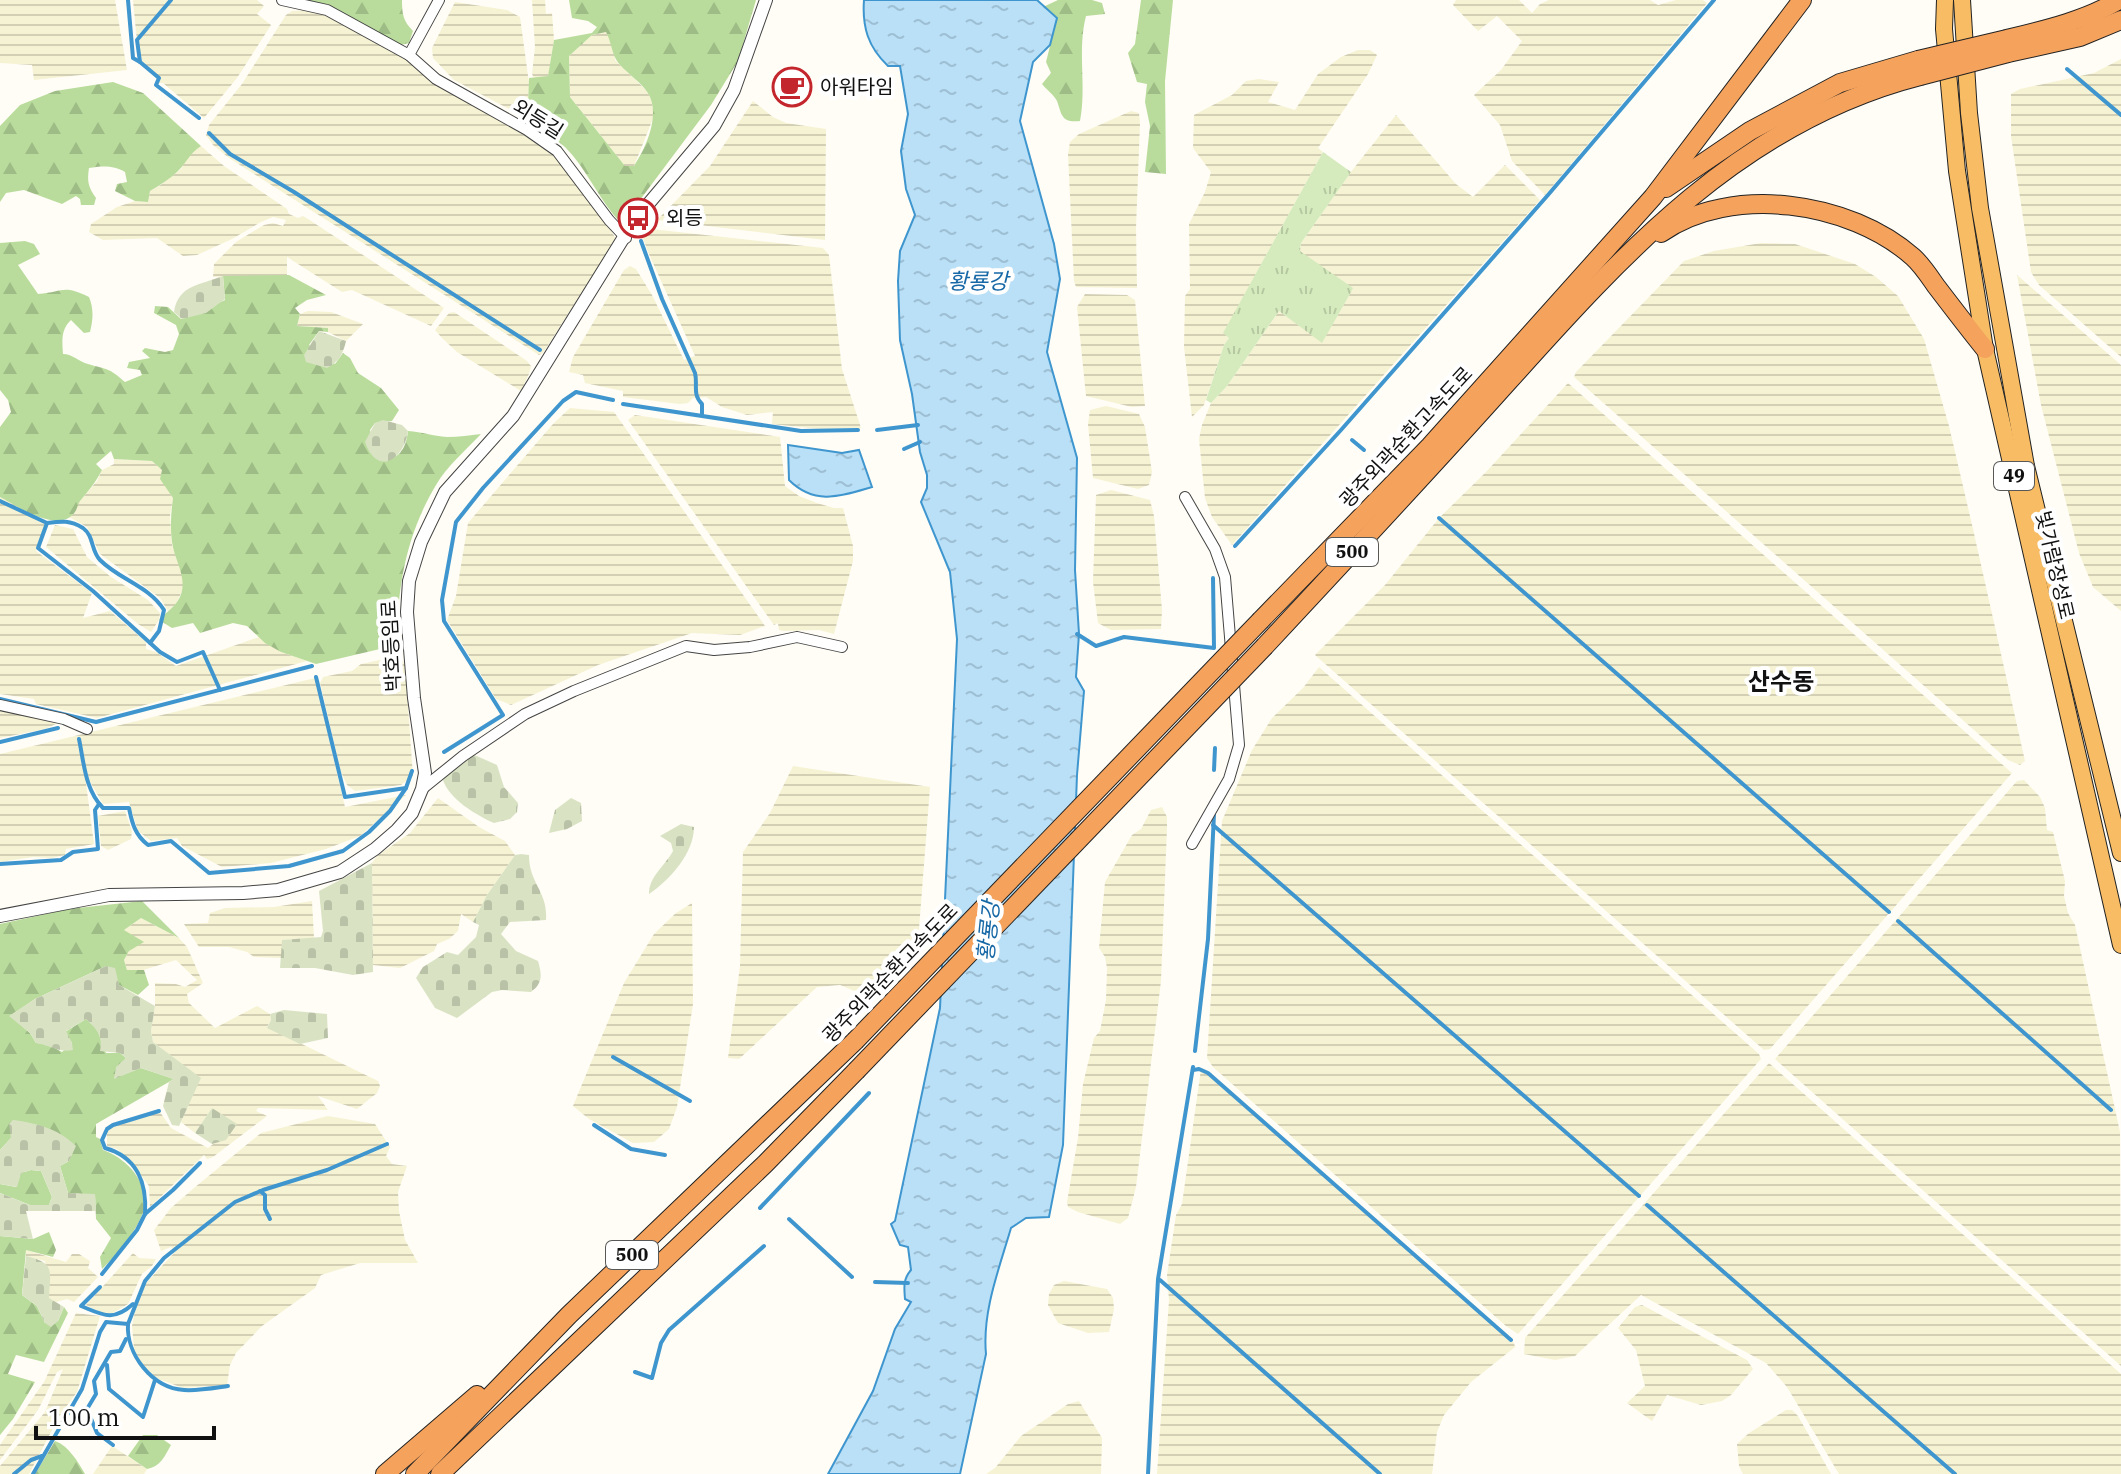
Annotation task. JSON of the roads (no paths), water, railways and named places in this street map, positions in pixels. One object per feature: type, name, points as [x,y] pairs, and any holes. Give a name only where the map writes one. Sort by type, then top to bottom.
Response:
[{"type":"highway","points":[[1554,320],[1653,197],[1802,0]]},
{"type":"highway","name":"빛가람장성로","points":[[1945,0],[1944,29],[1957,171],[1985,349],[2121,945]]},
{"type":"highway","name":"빛가람장성로","points":[[1962,0],[1969,113],[1980,208],[2026,466],[2121,853]]},
{"type":"highway","points":[[2007,46],[2119,0]]},
{"type":"highway","points":[[1653,197],[1750,131],[1840,83],[1919,68],[2007,46],[2080,37],[2121,20]]},
{"type":"highway","points":[[1554,320],[1629,254],[1674,209],[1725,169],[1804,120],[1919,68]]},
{"type":"highway","points":[[1629,254],[1679,220],[1732,206],[1802,206],[1849,218],[1879,233],[1914,258],[1985,349]]},
{"type":"highway","name":"광주외곽순환고속도로","points":[[415,1474],[569,1315],[855,1041],[1261,620],[1520,368],[1554,320]]},
{"type":"highway","name":"광주외곽순환고속도로","points":[[440,1474],[765,1164],[856,1071],[1265,646],[1554,320]]},
{"type":"highway","points":[[385,1474],[569,1315]]},
{"type":"highway","points":[[454,1474],[523,1395]]},
{"type":"street","name":"외등길","points":[[282,0],[327,10],[409,55],[436,79],[527,130],[557,151],[626,238]]},
{"type":"street","points":[[409,55],[439,0]]},
{"type":"street","name":"박호등임로","points":[[0,916],[98,896],[243,893],[278,890],[311,882],[340,872],[386,840],[412,813],[425,773],[414,698],[407,612],[409,581],[421,542],[445,492],[513,416],[634,221],[714,126],[734,90],[766,0]]},
{"type":"street","points":[[1185,497],[1215,549],[1225,577],[1239,745],[1229,779],[1192,844]]},
{"type":"street","points":[[422,789],[463,756],[525,714],[686,646],[726,649],[797,637],[842,647]]},
{"type":"street","points":[[0,705],[64,719],[87,729]]},
{"type":"water","name":"황룡강","points":[[864,0],[1037,0],[1057,18],[1050,45],[1033,62],[1020,121],[1054,244],[1060,279],[1047,352],[1077,458],[1075,570],[1079,634],[1076,677],[1084,691],[1077,775],[1063,1145],[1049,1217],[1026,1218],[1011,1228],[989,1306],[986,1354],[960,1474],[828,1474],[873,1391],[895,1329],[911,1302],[905,1299],[904,1291],[905,1280],[911,1270],[908,1247],[900,1245],[891,1224],[895,1221],[940,1008],[957,639],[950,572],[921,502],[927,488],[927,475],[900,340],[900,251],[915,215],[906,189],[901,151],[908,114],[900,66],[888,66],[871,44],[865,28]]},
{"type":"water","points":[[788,445],[842,453],[859,450],[872,487],[829,497],[799,488],[789,480]]},
{"type":"waterway","points":[[128,0],[133,58],[140,62]]},
{"type":"waterway","points":[[171,0],[137,40],[140,62],[159,78],[156,85],[199,118]]},
{"type":"waterway","points":[[1235,546],[1548,195],[1714,0]]},
{"type":"waterway","points":[[2067,69],[2121,115]]},
{"type":"waterway","points":[[209,133],[230,154],[540,350]]},
{"type":"waterway","points":[[641,241],[662,299],[695,373],[702,414]]},
{"type":"waterway","points":[[444,752],[503,715],[444,621],[442,600],[456,522],[563,401],[576,392],[613,400]]},
{"type":"waterway","points":[[623,404],[801,431],[858,430]]},
{"type":"waterway","points":[[877,430],[918,425]]},
{"type":"waterway","points":[[1352,440],[1364,450]]},
{"type":"waterway","points":[[904,449],[920,442]]},
{"type":"waterway","points":[[0,501],[47,523],[38,548],[93,591],[160,652],[177,662],[203,652],[220,690]]},
{"type":"waterway","points":[[1439,518],[1889,912]]},
{"type":"waterway","points":[[47,523],[66,522],[83,528],[100,560],[158,602],[164,610],[159,631],[150,643]]},
{"type":"waterway","points":[[1077,634],[1096,646],[1124,637],[1214,648],[1213,578]]},
{"type":"waterway","points":[[0,699],[96,722],[312,666]]},
{"type":"waterway","points":[[316,677],[345,797],[406,788],[412,771]]},
{"type":"waterway","points":[[0,742],[58,728]]},
{"type":"waterway","points":[[79,739],[89,785],[103,808],[129,808],[135,828],[148,845],[171,841],[209,873],[289,866],[343,851],[369,832],[390,811],[406,788]]},
{"type":"waterway","points":[[1214,770],[1215,748]]},
{"type":"waterway","points":[[0,864],[61,860],[73,852],[98,849],[95,810],[99,804]]},
{"type":"waterway","points":[[1195,1051],[1208,939],[1214,814]]},
{"type":"waterway","points":[[1213,825],[1639,1196]]},
{"type":"waterway","points":[[1898,921],[2111,1110]]},
{"type":"waterway","points":[[613,1057],[690,1101]]},
{"type":"waterway","points":[[1148,1474],[1158,1279],[1193,1067]]},
{"type":"waterway","points":[[1193,1070],[1208,1073],[1511,1340]]},
{"type":"waterway","points":[[760,1208],[869,1093]]},
{"type":"waterway","points":[[145,1214],[144,1192],[138,1173],[125,1158],[105,1148],[102,1140],[107,1129],[113,1125],[159,1111]]},
{"type":"waterway","points":[[594,1125],[631,1149],[665,1155]]},
{"type":"waterway","points":[[33,1474],[82,1389],[106,1322],[128,1324],[145,1281],[164,1258],[235,1202],[327,1170],[387,1144]]},
{"type":"waterway","points":[[102,1274],[137,1230],[145,1214],[200,1163]]},
{"type":"waterway","points":[[260,1191],[265,1195],[265,1209],[270,1219]]},
{"type":"waterway","points":[[1647,1205],[1955,1474]]},
{"type":"waterway","points":[[789,1219],[852,1277]]},
{"type":"waterway","points":[[635,1372],[652,1378],[661,1343],[669,1330],[764,1246]]},
{"type":"waterway","points":[[1160,1280],[1380,1474]]},
{"type":"waterway","points":[[875,1282],[908,1283]]},
{"type":"waterway","points":[[100,1287],[81,1306],[114,1315],[133,1304]]},
{"type":"waterway","points":[[128,1324],[136,1358],[161,1383],[184,1390],[228,1386]]},
{"type":"waterway","points":[[113,1445],[97,1433],[87,1409],[96,1394],[94,1381],[111,1352],[120,1351],[126,1339]]},
{"type":"waterway","points":[[107,1365],[109,1389],[143,1417],[155,1380]]},
{"type":"waterway","points":[[14,1474],[31,1460],[42,1456]]},
{"type":"place","name":"아워타임","points":[[792,87]]},
{"type":"place","name":"외등","points":[[638,218]]},
{"type":"district","name":"산수동","points":[[1781,682]]}]
